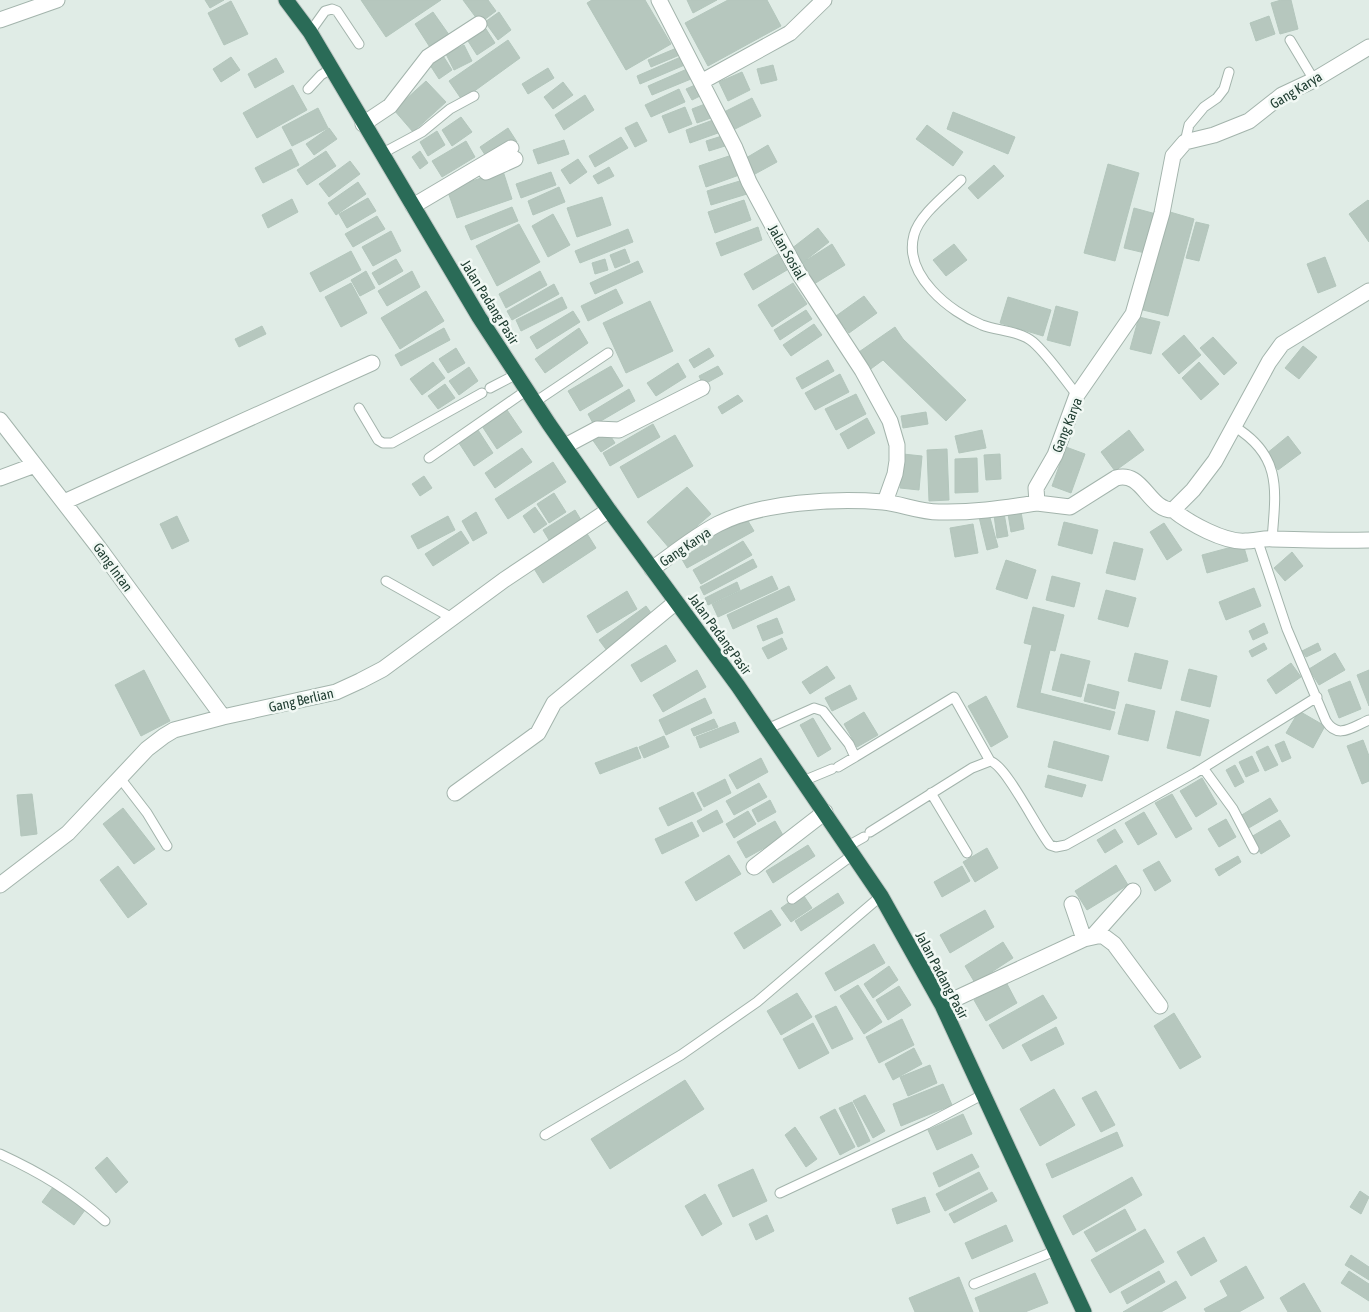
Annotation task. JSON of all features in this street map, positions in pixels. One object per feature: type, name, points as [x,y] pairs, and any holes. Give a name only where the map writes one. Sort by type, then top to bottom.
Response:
[{"type":"highway","name":"Jalan Padang Pasir","points":[[286,0],[310,32],[380,154],[516,374],[609,510],[767,729],[881,896],[942,1005],[1084,1312]]},
{"type":"street","points":[[0,20],[57,0]]},
{"type":"street","name":"Jalan Sosial","points":[[659,0],[735,148],[749,182],[798,272],[862,370],[890,421],[896,445],[896,461],[895,474],[884,502]]},
{"type":"street","points":[[701,82],[790,33],[824,0]]},
{"type":"street","points":[[363,124],[390,106],[428,57],[479,24]]},
{"type":"street","name":"Gang Karya","points":[[652,569],[718,524],[754,511],[820,503],[884,502],[910,509],[939,512],[986,512],[1037,504],[1036,488],[1055,455],[1077,395],[1133,314],[1162,213],[1173,156],[1184,142],[1214,135],[1249,121],[1282,95],[1314,80],[1369,47]]},
{"type":"street","points":[[413,206],[481,166],[485,172],[513,154]]},
{"type":"street","points":[[1173,510],[1193,490],[1215,461],[1236,427],[1269,362],[1282,344],[1369,291]]},
{"type":"street","points":[[64,502],[372,363]]},
{"type":"street","points":[[565,446],[597,429],[619,430],[702,388]]},
{"type":"street","name":"Gang Intan","points":[[0,420],[64,502],[223,717]]},
{"type":"street","points":[[0,478],[35,465]]},
{"type":"street","points":[[1037,504],[1070,508],[1116,478],[1123,476],[1134,480],[1159,508],[1173,510],[1185,520],[1218,535],[1245,542],[1264,539],[1322,542],[1369,540]]},
{"type":"street","name":"Gang Berlian","points":[[0,885],[68,833],[147,749],[164,736],[174,730],[223,717],[336,692],[383,669],[547,549],[609,510]]},
{"type":"street","points":[[455,793],[538,733],[554,703],[676,602]]},
{"type":"street","points":[[754,867],[825,812]]},
{"type":"street","points":[[1089,938],[1133,891]]},
{"type":"street","points":[[1072,904],[1089,938]]},
{"type":"street","points":[[942,1005],[1089,938],[1102,936],[1111,940],[1160,1006]]},
{"type":"lane","points":[[310,32],[325,11],[332,9],[337,11],[359,44]]},
{"type":"lane","points":[[1290,40],[1314,80]]},
{"type":"lane","points":[[308,89],[321,74],[331,69]]},
{"type":"lane","points":[[1184,142],[1189,125],[1224,89],[1230,72]]},
{"type":"lane","points":[[380,154],[422,132],[450,109],[474,96]]},
{"type":"lane","points":[[961,180],[929,211],[914,234],[912,253],[922,275],[936,295],[958,312],[983,325],[1033,342],[1077,395]]},
{"type":"lane","points":[[429,458],[531,396],[608,353]]},
{"type":"lane","points":[[359,408],[378,440],[383,444],[392,443],[516,374]]},
{"type":"lane","points":[[1236,427],[1254,439],[1274,472],[1264,539],[1287,629],[1326,721],[1334,731],[1341,731],[1369,720]]},
{"type":"lane","points":[[386,581],[452,618]]},
{"type":"lane","points":[[803,781],[835,768],[855,757],[954,697],[990,760],[996,763],[1012,785],[1050,845],[1056,847],[1066,846],[1203,768],[1317,697]]},
{"type":"lane","points":[[767,729],[814,708],[823,711],[849,744],[855,757]]},
{"type":"lane","points":[[792,899],[851,850],[867,834],[930,793],[972,768],[990,760]]},
{"type":"lane","points":[[1203,768],[1233,809],[1254,849]]},
{"type":"lane","points":[[120,778],[147,813],[167,846]]},
{"type":"lane","points":[[930,793],[967,853]]},
{"type":"lane","points":[[545,1135],[681,1055],[757,1002],[881,896]]},
{"type":"lane","points":[[780,1193],[927,1124],[982,1095]]},
{"type":"lane","points":[[0,1154],[38,1171],[76,1195],[105,1221]]},
{"type":"lane","points":[[974,1284],[1055,1250]]},
{"type":"building","points":[[205,0],[224,0],[210,8]]},
{"type":"building","points":[[361,0],[441,0],[386,37]]},
{"type":"building","points":[[463,0],[488,0],[496,11],[480,23]]},
{"type":"building","points":[[592,0],[645,0],[671,44],[626,70],[587,3]]},
{"type":"building","points":[[687,0],[717,0],[693,13]]},
{"type":"building","points":[[728,0],[767,0],[781,26],[708,66],[685,23]]},
{"type":"building","points":[[1291,0],[1298,29],[1280,34],[1271,3]]},
{"type":"building","points":[[231,1],[248,34],[224,45],[208,13]]},
{"type":"building","points":[[433,12],[452,39],[433,52],[415,24]]},
{"type":"building","points":[[499,12],[511,30],[498,40],[485,22]]},
{"type":"building","points":[[1269,16],[1275,34],[1256,41],[1250,23]]},
{"type":"building","points":[[486,29],[495,43],[477,55],[468,41]]},
{"type":"building","points":[[508,40],[520,58],[462,100],[449,81]]},
{"type":"building","points":[[464,45],[472,61],[454,70],[446,54]]},
{"type":"building","points":[[679,47],[682,54],[651,67],[648,60]]},
{"type":"building","points":[[442,54],[452,70],[439,79],[428,62]]},
{"type":"building","points":[[683,56],[687,64],[640,84],[637,76]]},
{"type":"building","points":[[231,57],[240,70],[221,82],[213,69]]},
{"type":"building","points":[[276,58],[284,72],[255,88],[248,74]]},
{"type":"building","points":[[773,65],[777,80],[761,84],[757,69]]},
{"type":"building","points":[[548,68],[554,78],[528,94],[522,84]]},
{"type":"building","points":[[687,69],[691,79],[652,95],[648,86]]},
{"type":"building","points":[[742,72],[750,90],[728,101],[719,82]]},
{"type":"building","points":[[426,81],[446,102],[413,132],[394,110]]},
{"type":"building","points":[[563,82],[573,95],[553,109],[544,97]]},
{"type":"building","points":[[293,85],[307,110],[257,138],[243,113]]},
{"type":"building","points":[[695,85],[700,96],[692,100],[686,89]]},
{"type":"building","points":[[679,89],[685,102],[651,117],[645,105]]},
{"type":"building","points":[[585,95],[594,110],[564,130],[555,115]]},
{"type":"building","points":[[752,98],[761,116],[731,131],[722,113]]},
{"type":"building","points":[[705,104],[711,118],[697,123],[692,109]]},
{"type":"building","points":[[685,107],[692,124],[669,133],[662,116]]},
{"type":"building","points":[[318,108],[328,128],[292,146],[282,127]]},
{"type":"building","points":[[953,112],[1015,137],[1008,154],[947,129]]},
{"type":"building","points":[[461,117],[472,132],[452,146],[442,130]]},
{"type":"building","points":[[713,120],[718,133],[690,143],[686,130]]},
{"type":"building","points":[[637,122],[647,141],[635,147],[625,128]]},
{"type":"building","points":[[927,125],[963,152],[953,166],[916,139]]},
{"type":"building","points":[[329,128],[337,139],[314,155],[306,144]]},
{"type":"building","points":[[508,128],[517,142],[489,161],[480,147]]},
{"type":"building","points":[[437,131],[445,145],[428,156],[420,142]]},
{"type":"building","points":[[722,136],[725,146],[709,151],[706,141]]},
{"type":"building","points":[[621,137],[628,148],[595,167],[589,156]]},
{"type":"building","points":[[564,140],[569,154],[538,164],[533,150]]},
{"type":"building","points":[[466,141],[475,157],[442,177],[432,161]]},
{"type":"building","points":[[768,145],[777,162],[755,174],[746,158]]},
{"type":"building","points":[[291,149],[299,165],[263,183],[255,168]]},
{"type":"building","points":[[326,151],[336,166],[307,185],[297,170]]},
{"type":"building","points":[[420,151],[428,163],[420,169],[412,157]]},
{"type":"building","points":[[735,154],[742,174],[706,187],[699,166]]},
{"type":"building","points":[[578,159],[587,172],[570,184],[561,170]]},
{"type":"building","points":[[350,161],[360,174],[329,197],[319,184]]},
{"type":"building","points":[[1108,164],[1139,173],[1115,261],[1084,253]]},
{"type":"building","points":[[994,165],[1004,176],[978,199],[968,188]]},
{"type":"building","points":[[609,167],[614,176],[598,184],[593,176]]},
{"type":"building","points":[[503,171],[512,199],[457,218],[447,189]]},
{"type":"building","points":[[551,172],[556,185],[521,198],[516,184]]},
{"type":"building","points":[[743,180],[747,194],[711,205],[707,191]]},
{"type":"building","points":[[358,182],[366,194],[336,215],[328,203]]},
{"type":"building","points":[[559,187],[565,202],[533,215],[528,201]]},
{"type":"building","points":[[602,197],[611,225],[577,237],[567,208]]},
{"type":"building","points":[[368,198],[376,211],[347,228],[339,214]]},
{"type":"building","points":[[292,199],[298,212],[268,228],[262,215]]},
{"type":"building","points":[[744,200],[751,220],[715,233],[708,212]]},
{"type":"building","points":[[1369,201],[1369,242],[1349,214]]},
{"type":"building","points":[[512,207],[518,221],[471,240],[465,226]]},
{"type":"building","points":[[1134,208],[1156,214],[1145,253],[1124,248]]},
{"type":"building","points":[[1170,212],[1194,219],[1168,316],[1143,310]]},
{"type":"building","points":[[553,214],[570,245],[548,257],[532,226]]},
{"type":"building","points":[[377,216],[385,229],[353,247],[345,234]]},
{"type":"building","points":[[1196,222],[1209,225],[1199,261],[1186,258]]},
{"type":"building","points":[[519,224],[540,262],[497,286],[476,246]]},
{"type":"building","points":[[758,227],[762,240],[721,256],[716,243]]},
{"type":"building","points":[[818,228],[829,242],[802,263],[791,249]]},
{"type":"building","points":[[628,229],[633,242],[580,263],[575,251]]},
{"type":"building","points":[[391,231],[401,251],[373,266],[362,247]]},
{"type":"building","points":[[832,244],[845,265],[814,284],[802,263]]},
{"type":"building","points":[[954,244],[967,260],[946,276],[933,260]]},
{"type":"building","points":[[625,249],[630,262],[615,268],[610,255]]},
{"type":"building","points":[[351,251],[361,270],[320,292],[310,273]]},
{"type":"building","points":[[778,254],[787,270],[753,290],[744,274]]},
{"type":"building","points":[[1325,257],[1336,286],[1318,293],[1307,264]]},
{"type":"building","points":[[396,259],[403,271],[379,285],[372,273]]},
{"type":"building","points":[[605,259],[608,270],[595,274],[592,263]]},
{"type":"building","points":[[638,261],[643,272],[595,294],[590,283]]},
{"type":"building","points":[[366,271],[375,288],[360,296],[351,280]]},
{"type":"building","points":[[412,271],[420,287],[387,306],[378,291]]},
{"type":"building","points":[[540,271],[547,285],[506,308],[499,294]]},
{"type":"building","points":[[351,283],[367,313],[341,327],[325,297]]},
{"type":"building","points":[[793,283],[807,304],[772,327],[758,305]]},
{"type":"building","points":[[554,284],[559,294],[512,320],[507,311]]},
{"type":"building","points":[[616,289],[623,303],[588,321],[581,306]]},
{"type":"building","points":[[426,291],[444,321],[400,349],[381,318]]},
{"type":"building","points":[[864,296],[877,313],[849,333],[836,316]]},
{"type":"building","points":[[562,297],[567,308],[521,331],[516,320]]},
{"type":"building","points":[[1008,297],[1051,310],[1043,336],[1000,323]]},
{"type":"building","points":[[650,301],[673,351],[626,373],[603,323]]},
{"type":"building","points":[[1056,306],[1078,312],[1070,346],[1047,340]]},
{"type":"building","points":[[806,310],[812,319],[780,340],[774,330]]},
{"type":"building","points":[[573,311],[580,322],[537,349],[530,337]]},
{"type":"building","points":[[1139,317],[1160,322],[1151,354],[1130,349]]},
{"type":"building","points":[[814,324],[822,335],[791,356],[783,345]]},
{"type":"building","points":[[262,326],[266,334],[239,347],[235,339]]},
{"type":"building","points":[[895,327],[903,339],[966,400],[946,421],[883,360],[868,371],[856,354]]},
{"type":"building","points":[[444,328],[450,340],[401,366],[395,355]]},
{"type":"building","points":[[579,328],[588,343],[545,373],[535,359]]},
{"type":"building","points":[[1184,335],[1201,355],[1179,374],[1162,354]]},
{"type":"building","points":[[1213,337],[1237,363],[1224,375],[1200,348]]},
{"type":"building","points":[[1303,346],[1317,357],[1299,379],[1285,368]]},
{"type":"building","points":[[456,348],[465,363],[448,373],[439,359]]},
{"type":"building","points":[[709,348],[714,356],[694,368],[689,360]]},
{"type":"building","points":[[828,360],[834,371],[802,389],[796,378]]},
{"type":"building","points":[[433,362],[445,378],[422,395],[410,379]]},
{"type":"building","points":[[1199,362],[1219,384],[1201,400],[1182,378]]},
{"type":"building","points":[[678,363],[686,377],[656,396],[647,383]]},
{"type":"building","points":[[611,366],[623,386],[580,411],[568,391]]},
{"type":"building","points":[[718,366],[723,374],[703,385],[699,376]]},
{"type":"building","points":[[469,367],[478,381],[459,395],[449,381]]},
{"type":"building","points":[[840,374],[849,392],[815,410],[805,393]]},
{"type":"building","points":[[445,384],[455,398],[438,409],[428,396]]},
{"type":"building","points":[[629,389],[635,401],[594,425],[588,414]]},
{"type":"building","points":[[856,394],[866,414],[836,430],[825,409]]},
{"type":"building","points":[[738,395],[743,401],[722,414],[718,407]]},
{"type":"building","points":[[505,407],[522,432],[497,449],[480,423]]},
{"type":"building","points":[[926,412],[928,424],[903,428],[901,416]]},
{"type":"building","points":[[867,418],[875,433],[848,449],[840,434]]},
{"type":"building","points":[[653,424],[660,437],[610,466],[603,453]]},
{"type":"building","points":[[606,429],[615,443],[601,452],[592,439]]},
{"type":"building","points":[[478,430],[493,453],[474,466],[459,443]]},
{"type":"building","points":[[982,430],[986,448],[959,453],[955,436]]},
{"type":"building","points":[[1129,430],[1144,450],[1115,471],[1101,452]]},
{"type":"building","points":[[675,435],[693,466],[638,498],[620,467]]},
{"type":"building","points":[[1288,436],[1301,453],[1278,470],[1266,454]]},
{"type":"building","points":[[1066,447],[1085,454],[1071,493],[1052,486]]},
{"type":"building","points":[[522,448],[532,462],[495,488],[485,473]]},
{"type":"building","points":[[947,449],[949,500],[929,501],[927,450]]},
{"type":"building","points":[[903,454],[922,456],[919,490],[900,488]]},
{"type":"building","points":[[1000,454],[1001,479],[986,480],[984,455]]},
{"type":"building","points":[[977,458],[978,492],[955,493],[955,459]]},
{"type":"building","points":[[553,462],[566,482],[508,519],[495,499]]},
{"type":"building","points":[[424,476],[432,488],[420,496],[412,484]]},
{"type":"building","points":[[687,487],[711,514],[670,549],[647,522]]},
{"type":"building","points":[[554,493],[566,512],[549,523],[537,504]]},
{"type":"building","points":[[535,507],[547,524],[534,533],[523,516]]},
{"type":"building","points":[[575,510],[581,520],[549,540],[543,530]]},
{"type":"building","points":[[476,512],[487,533],[473,541],[462,521]]},
{"type":"building","points":[[1021,512],[1024,529],[1011,532],[1008,514]]},
{"type":"building","points":[[1004,513],[1008,536],[997,538],[994,515]]},
{"type":"building","points":[[989,514],[998,547],[987,550],[979,517]]},
{"type":"building","points":[[177,516],[189,541],[172,549],[160,524]]},
{"type":"building","points":[[448,516],[455,530],[418,549],[411,536]]},
{"type":"building","points":[[745,516],[754,531],[687,568],[679,554]]},
{"type":"building","points":[[1064,522],[1098,530],[1092,554],[1058,545]]},
{"type":"building","points":[[1164,523],[1182,550],[1167,560],[1150,532]]},
{"type":"building","points":[[973,524],[978,553],[955,557],[950,528]]},
{"type":"building","points":[[461,531],[469,543],[433,566],[425,554]]},
{"type":"building","points":[[586,532],[596,548],[543,583],[533,567]]},
{"type":"building","points":[[743,541],[752,555],[701,584],[693,570]]},
{"type":"building","points":[[1114,542],[1143,549],[1135,580],[1106,573]]},
{"type":"building","points":[[1243,544],[1248,561],[1207,573],[1202,555]]},
{"type":"building","points":[[1292,552],[1303,566],[1285,581],[1274,568]]},
{"type":"building","points":[[753,559],[757,567],[704,595],[700,587]]},
{"type":"building","points":[[1006,560],[1036,570],[1027,599],[996,589]]},
{"type":"building","points":[[772,576],[778,589],[718,617],[712,604]]},
{"type":"building","points":[[1052,576],[1080,583],[1074,607],[1046,600]]},
{"type":"building","points":[[737,582],[740,590],[708,605],[705,598]]},
{"type":"building","points":[[789,586],[795,600],[733,629],[727,615]]},
{"type":"building","points":[[1254,588],[1261,606],[1226,620],[1219,602]]},
{"type":"building","points":[[1106,590],[1136,598],[1128,627],[1098,619]]},
{"type":"building","points":[[627,591],[637,609],[597,633],[587,616]]},
{"type":"building","points":[[646,606],[654,617],[608,652],[599,640]]},
{"type":"building","points":[[1033,607],[1064,615],[1055,651],[1050,650],[1040,693],[1115,712],[1110,730],[1017,707],[1032,645],[1024,643]]},
{"type":"building","points":[[777,618],[783,633],[763,641],[757,626]]},
{"type":"building","points":[[1264,623],[1268,633],[1253,640],[1249,631]]},
{"type":"building","points":[[782,638],[787,649],[768,659],[762,648]]},
{"type":"building","points":[[1264,643],[1267,649],[1252,657],[1249,651]]},
{"type":"building","points":[[1318,643],[1321,650],[1306,657],[1302,651]]},
{"type":"building","points":[[666,645],[676,661],[641,682],[631,665]]},
{"type":"building","points":[[1135,653],[1168,661],[1161,689],[1128,681]]},
{"type":"building","points":[[1335,653],[1345,670],[1319,685],[1309,669]]},
{"type":"building","points":[[1061,654],[1090,661],[1081,697],[1052,690]]},
{"type":"building","points":[[1291,663],[1301,677],[1276,694],[1267,680]]},
{"type":"building","points":[[827,666],[835,678],[810,694],[802,682]]},
{"type":"building","points":[[1189,669],[1217,676],[1210,707],[1181,700]]},
{"type":"building","points":[[144,670],[170,721],[141,736],[115,685]]},
{"type":"building","points":[[697,670],[706,687],[663,712],[653,695]]},
{"type":"building","points":[[1369,670],[1369,706],[1357,675]]},
{"type":"building","points":[[1350,681],[1361,709],[1339,718],[1328,690]]},
{"type":"building","points":[[1088,684],[1119,692],[1115,709],[1084,701]]},
{"type":"building","points":[[850,685],[857,699],[832,711],[825,698]]},
{"type":"building","points":[[986,696],[1008,737],[991,747],[968,706]]},
{"type":"building","points":[[705,698],[712,713],[666,735],[659,720]]},
{"type":"building","points":[[1126,704],[1155,711],[1148,741],[1118,734]]},
{"type":"building","points":[[1176,711],[1209,720],[1200,756],[1167,748]]},
{"type":"building","points":[[1299,711],[1325,726],[1313,748],[1286,733]]},
{"type":"building","points":[[864,712],[878,735],[857,747],[844,724]]},
{"type":"building","points":[[813,718],[831,749],[818,757],[800,725]]},
{"type":"building","points":[[714,719],[718,727],[694,736],[691,729]]},
{"type":"building","points":[[735,722],[739,732],[700,748],[696,737]]},
{"type":"building","points":[[664,736],[669,747],[644,758],[639,747]]},
{"type":"building","points":[[1363,740],[1369,756],[1369,781],[1362,784],[1347,746]]},
{"type":"building","points":[[1054,741],[1109,756],[1102,781],[1048,767]]},
{"type":"building","points":[[1284,741],[1291,758],[1282,762],[1275,745]]},
{"type":"building","points":[[1268,746],[1278,765],[1265,771],[1256,752]]},
{"type":"building","points":[[637,747],[641,758],[600,774],[595,763]]},
{"type":"building","points":[[1252,756],[1259,771],[1246,777],[1239,762]]},
{"type":"building","points":[[761,758],[768,772],[737,789],[729,775]]},
{"type":"building","points":[[1235,765],[1244,782],[1235,787],[1226,770]]},
{"type":"building","points":[[1048,775],[1086,785],[1082,797],[1045,787]]},
{"type":"building","points":[[1202,778],[1217,804],[1196,817],[1180,791]]},
{"type":"building","points":[[725,779],[731,793],[704,807],[697,793]]},
{"type":"building","points":[[759,783],[767,797],[734,815],[726,801]]},
{"type":"building","points":[[693,792],[702,810],[668,826],[659,808]]},
{"type":"building","points":[[32,794],[37,834],[21,836],[17,795]]},
{"type":"building","points":[[1172,794],[1192,829],[1176,838],[1155,803]]},
{"type":"building","points":[[1270,798],[1278,811],[1247,829],[1240,816]]},
{"type":"building","points":[[770,800],[776,812],[758,822],[752,810]]},
{"type":"building","points":[[123,808],[155,849],[134,864],[103,824]]},
{"type":"building","points":[[717,810],[723,822],[703,832],[697,821]]},
{"type":"building","points":[[748,811],[756,824],[734,838],[726,824]]},
{"type":"building","points":[[1144,812],[1157,834],[1138,845],[1125,823]]},
{"type":"building","points":[[1226,819],[1236,837],[1219,847],[1208,829]]},
{"type":"building","points":[[1280,820],[1290,836],[1261,854],[1251,837]]},
{"type":"building","points":[[775,821],[784,837],[746,858],[737,842]]},
{"type":"building","points":[[692,822],[699,836],[662,854],[655,839]]},
{"type":"building","points":[[1115,829],[1123,842],[1105,853],[1097,840]]},
{"type":"building","points":[[808,845],[815,856],[773,883],[766,871]]},
{"type":"building","points":[[987,848],[998,868],[975,882],[963,862]]},
{"type":"building","points":[[729,855],[741,874],[696,901],[685,882]]},
{"type":"building","points":[[1238,856],[1241,862],[1219,876],[1215,869]]},
{"type":"building","points":[[1159,861],[1171,881],[1155,891],[1143,870]]},
{"type":"building","points":[[1116,865],[1128,885],[1087,910],[1075,891]]},
{"type":"building","points":[[118,866],[147,904],[128,918],[100,880]]},
{"type":"building","points":[[962,866],[970,881],[942,897],[934,882]]},
{"type":"building","points":[[802,893],[812,908],[791,922],[781,908]]},
{"type":"building","points":[[838,893],[844,903],[801,931],[795,921]]},
{"type":"building","points":[[771,910],[781,925],[744,949],[734,933]]},
{"type":"building","points":[[985,910],[994,927],[950,953],[940,935]]},
{"type":"building","points":[[1003,942],[1013,958],[975,983],[965,966]]},
{"type":"building","points":[[874,944],[885,963],[835,991],[825,973]]},
{"type":"building","points":[[889,966],[898,980],[873,998],[864,984]]},
{"type":"building","points":[[1006,982],[1017,1003],[986,1021],[974,1000]]},
{"type":"building","points":[[858,985],[882,1022],[864,1034],[840,996]]},
{"type":"building","points":[[899,986],[911,1005],[888,1020],[876,1000]]},
{"type":"building","points":[[797,993],[812,1017],[781,1035],[767,1011]]},
{"type":"building","points":[[1043,995],[1057,1018],[1003,1049],[989,1025]]},
{"type":"building","points":[[836,1006],[853,1039],[832,1049],[815,1016]]},
{"type":"building","points":[[1174,1013],[1201,1057],[1180,1069],[1154,1026]]},
{"type":"building","points":[[902,1019],[914,1045],[879,1063],[866,1037]]},
{"type":"building","points":[[813,1023],[829,1053],[799,1069],[783,1039]]},
{"type":"building","points":[[1056,1027],[1064,1044],[1031,1061],[1022,1045]]},
{"type":"building","points":[[914,1048],[922,1064],[893,1080],[885,1064]]},
{"type":"building","points":[[930,1065],[937,1083],[908,1096],[900,1077]]},
{"type":"building","points":[[685,1080],[704,1109],[610,1169],[591,1139]]},
{"type":"building","points":[[943,1084],[952,1105],[901,1126],[893,1104]]},
{"type":"building","points":[[1054,1089],[1075,1125],[1040,1146],[1020,1109]]},
{"type":"building","points":[[1096,1091],[1115,1125],[1101,1132],[1082,1098]]},
{"type":"building","points":[[865,1095],[885,1131],[873,1138],[853,1101]]},
{"type":"building","points":[[852,1102],[870,1141],[858,1147],[839,1108]]},
{"type":"building","points":[[835,1109],[855,1147],[840,1155],[820,1117]]},
{"type":"building","points":[[963,1114],[972,1134],[937,1150],[928,1130]]},
{"type":"building","points":[[795,1127],[817,1159],[806,1167],[785,1135]]},
{"type":"building","points":[[1117,1132],[1123,1146],[1052,1178],[1046,1164]]},
{"type":"building","points":[[972,1154],[979,1167],[939,1187],[933,1173]]},
{"type":"building","points":[[107,1157],[128,1182],[116,1193],[95,1168]]},
{"type":"building","points":[[753,1169],[767,1201],[733,1217],[718,1185]]},
{"type":"building","points":[[979,1172],[988,1189],[945,1211],[936,1194]]},
{"type":"building","points":[[1132,1177],[1142,1195],[1073,1235],[1063,1216]]},
{"type":"building","points":[[53,1187],[85,1210],[74,1225],[42,1202]]},
{"type":"building","points":[[1360,1191],[1369,1197],[1361,1214],[1350,1207]]},
{"type":"building","points":[[992,1192],[997,1201],[954,1223],[949,1214]]},
{"type":"building","points":[[705,1194],[722,1224],[702,1236],[685,1206]]},
{"type":"building","points":[[925,1197],[930,1212],[897,1224],[892,1209]]},
{"type":"building","points":[[1125,1209],[1136,1230],[1096,1252],[1084,1232]]},
{"type":"building","points":[[767,1215],[774,1231],[756,1240],[749,1224]]},
{"type":"building","points":[[1006,1225],[1013,1241],[972,1259],[965,1243]]},
{"type":"building","points":[[1145,1229],[1164,1262],[1110,1293],[1091,1260]]},
{"type":"building","points":[[1204,1237],[1217,1261],[1191,1276],[1177,1252]]},
{"type":"building","points":[[1351,1255],[1369,1267],[1369,1280],[1345,1265]]},
{"type":"building","points":[[1246,1266],[1264,1298],[1239,1312],[1206,1312],[1204,1309],[1228,1296],[1220,1281]]},
{"type":"building","points":[[1159,1271],[1165,1282],[1127,1304],[1121,1292]]},
{"type":"building","points":[[1349,1271],[1369,1284],[1369,1301],[1341,1283]]},
{"type":"building","points":[[1035,1273],[1048,1303],[1025,1312],[980,1312],[975,1298]]},
{"type":"building","points":[[959,1277],[973,1312],[915,1312],[909,1298]]},
{"type":"building","points":[[1176,1281],[1186,1298],[1161,1312],[1123,1312]]},
{"type":"building","points":[[1304,1283],[1321,1312],[1288,1312],[1280,1298]]}]
